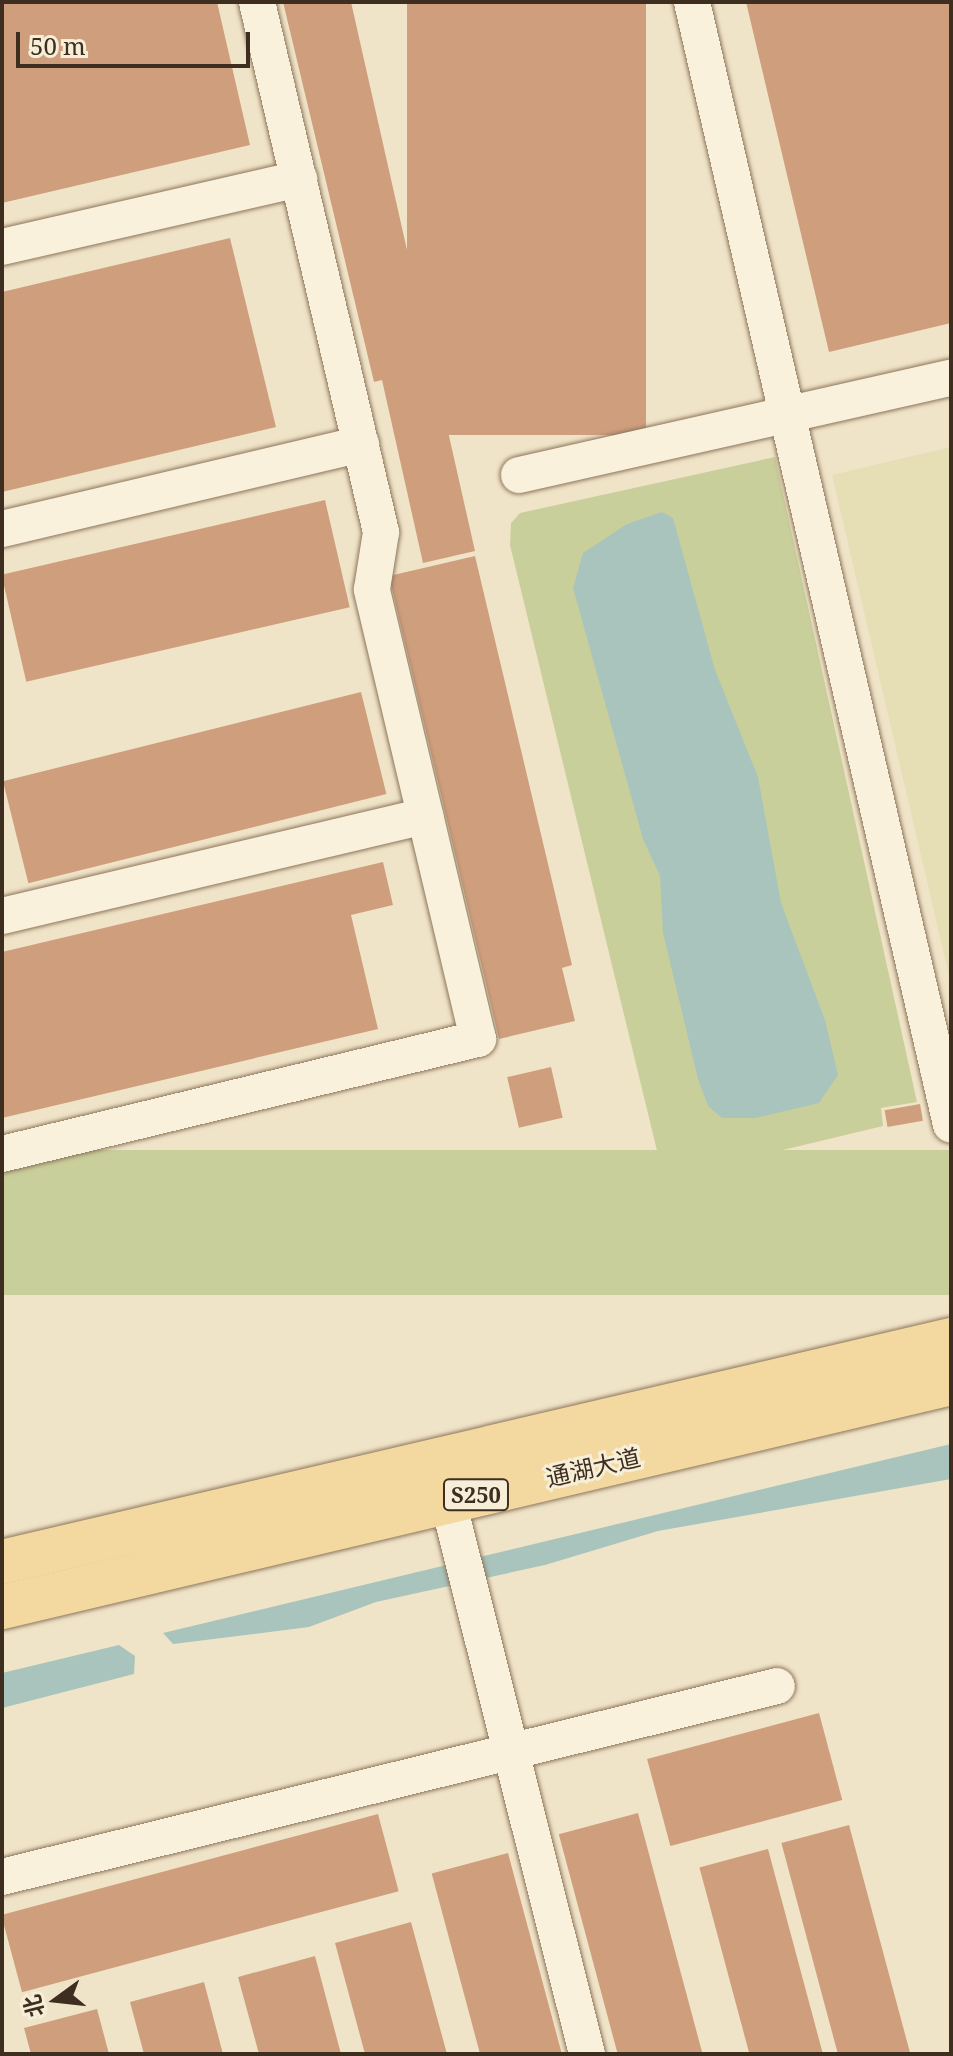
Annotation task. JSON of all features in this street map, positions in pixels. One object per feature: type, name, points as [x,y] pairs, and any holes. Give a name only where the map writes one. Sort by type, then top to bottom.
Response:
[{"type":"main road","name":"通湖大道","points":[[2,1562],[951,1340]]},
{"type":"main road","name":"通湖大道","points":[[2,1607],[951,1383]]},
{"type":"lane","points":[[2,1154],[478,1039],[372,589],[381,532],[257,2]]},
{"type":"lane","points":[[692,2],[951,1125]]},
{"type":"lane","points":[[2,247],[299,179]]},
{"type":"lane","points":[[519,475],[951,378]]},
{"type":"lane","points":[[2,529],[361,444]]},
{"type":"lane","points":[[2,916],[425,816]]},
{"type":"lane","points":[[448,1501],[587,2054]]},
{"type":"lane","points":[[2,1877],[777,1686]]},
{"type":"shaded area","points":[[951,447],[951,984],[832,475]]},
{"type":"green space","points":[[775,457],[917,1102],[881,1108],[883,1126],[678,1175],[660,1163],[510,545],[511,523],[520,513]]},
{"type":"green space","points":[[2,1150],[951,1150],[951,1295],[2,1295]]},
{"type":"water","points":[[662,512],[673,518],[715,670],[758,777],[781,903],[825,1020],[838,1075],[819,1103],[756,1118],[722,1118],[708,1106],[698,1079],[663,933],[660,876],[643,839],[573,588],[583,553],[627,524]]},
{"type":"water","points":[[951,1444],[951,1479],[658,1531],[545,1565],[376,1602],[309,1627],[173,1644],[163,1633]]},
{"type":"water","points":[[119,1645],[135,1656],[134,1674],[2,1708],[2,1673]]},
{"type":"building","points":[[2,2],[217,2],[250,145],[2,203]]},
{"type":"building","points":[[283,2],[351,2],[475,551],[423,563],[382,380],[374,382]]},
{"type":"building","points":[[407,2],[646,2],[646,435],[407,435]]},
{"type":"building","points":[[746,2],[951,2],[951,323],[829,352]]},
{"type":"building","points":[[230,238],[276,427],[2,492],[2,292]]},
{"type":"building","points":[[325,500],[350,607],[26,682],[2,575]]},
{"type":"building","points":[[475,556],[572,965],[562,968],[575,1021],[499,1039],[389,576]]},
{"type":"building","points":[[361,692],[386,794],[28,883],[3,781]]},
{"type":"building","points":[[383,862],[393,905],[351,915],[378,1029],[2,1118],[2,952]]},
{"type":"building","points":[[551,1067],[563,1118],[519,1128],[507,1077]]},
{"type":"building","points":[[920,1104],[923,1121],[887,1127],[885,1110]]},
{"type":"building","points":[[819,1713],[842,1800],[670,1846],[647,1759]]},
{"type":"building","points":[[638,1813],[703,2054],[618,2054],[559,1834]]},
{"type":"building","points":[[378,1814],[399,1891],[22,1992],[2,1915]]},
{"type":"building","points":[[849,1825],[910,2054],[838,2054],[781,1843]]},
{"type":"building","points":[[768,1849],[823,2054],[749,2054],[699,1867]]},
{"type":"building","points":[[508,1853],[562,2054],[480,2054],[432,1873]]},
{"type":"building","points":[[411,1922],[447,2054],[365,2054],[335,1943]]},
{"type":"building","points":[[315,1956],[341,2054],[259,2054],[238,1977]]},
{"type":"building","points":[[204,1982],[223,2054],[144,2054],[130,2002]]},
{"type":"building","points":[[97,2009],[109,2054],[31,2054],[24,2028]]}]
